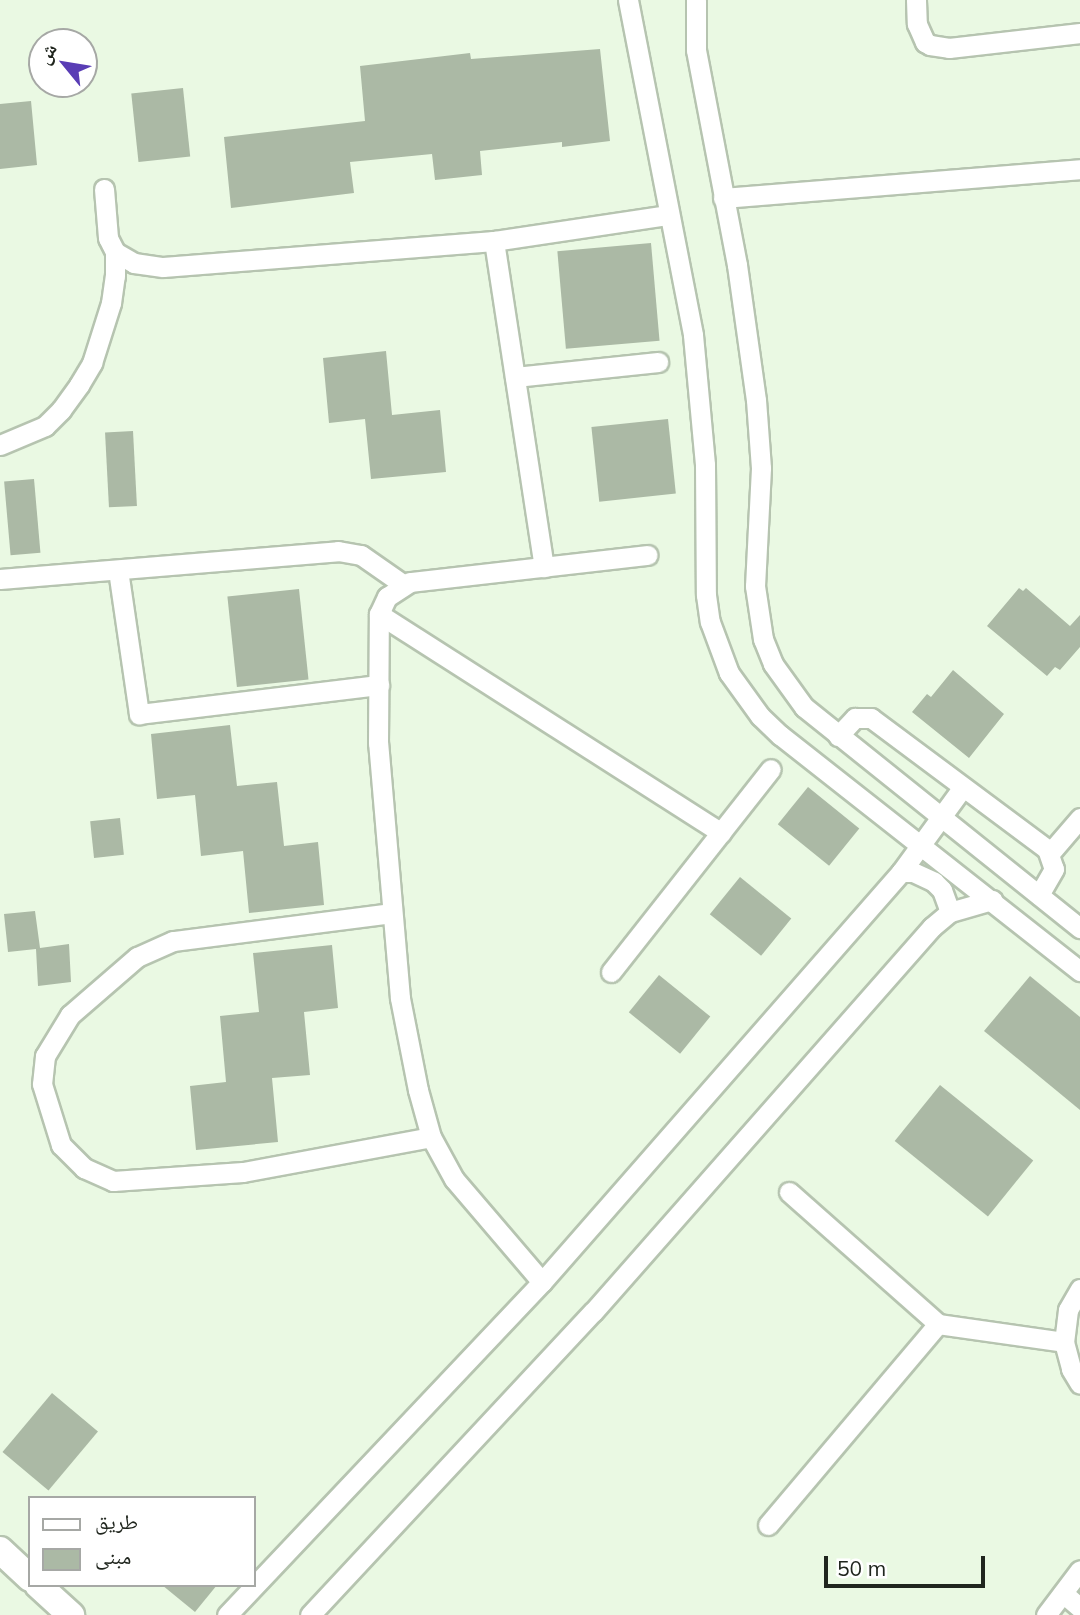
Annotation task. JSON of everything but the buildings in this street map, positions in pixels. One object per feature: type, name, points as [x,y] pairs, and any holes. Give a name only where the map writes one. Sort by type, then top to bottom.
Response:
[{"type":"street","points":[[696,0],[696,50],[748,332],[756,400],[761,468],[755,586],[758,613],[768,652],[787,687],[804,707],[1080,928]]},
{"type":"street","points":[[916,0],[917,24],[930,45],[950,48],[1080,33]]},
{"type":"street","points":[[631,3],[693,335],[706,478],[706,595],[718,648],[729,673],[760,716],[1080,971]]},
{"type":"street","points":[[723,198],[1080,169]]},
{"type":"street","points":[[0,445],[45,426],[61,410],[92,363],[111,303],[115,276],[115,252],[108,237],[104,189]]},
{"type":"street","points":[[115,252],[134,263],[163,267],[494,241],[669,215]]},
{"type":"street","points":[[494,241],[544,567]]},
{"type":"street","points":[[515,377],[658,362]]},
{"type":"street","points":[[0,579],[338,551],[361,555],[404,585]]},
{"type":"street","points":[[542,1282],[454,1179],[431,1137],[418,1090],[400,998],[378,743],[379,614],[387,597],[404,585],[647,555]]},
{"type":"street","points":[[118,570],[139,714],[379,685]]},
{"type":"street","points":[[379,614],[721,833]]},
{"type":"street","points":[[838,736],[855,718],[867,717],[1050,853],[1054,869],[1040,895]]},
{"type":"street","points":[[611,972],[771,769]]},
{"type":"street","points":[[256,1584],[542,1282],[901,872],[963,787]]},
{"type":"street","points":[[1050,853],[1080,818]]},
{"type":"street","points":[[901,872],[913,872],[934,882],[947,901],[950,912]]},
{"type":"street","points":[[310,1615],[593,1312],[932,927],[950,912],[992,900]]},
{"type":"street","points":[[392,913],[173,941],[137,957],[70,1014],[45,1056],[42,1083],[61,1145],[84,1168],[113,1181],[243,1172],[431,1137]]},
{"type":"street","points":[[789,1192],[938,1324],[1064,1342]]},
{"type":"street","points":[[1080,1289],[1068,1310],[1064,1342],[1071,1369],[1080,1384]]},
{"type":"street","points":[[768,1525],[938,1324]]},
{"type":"street","points":[[0,1550],[28,1576]]},
{"type":"street","points":[[1046,1615],[1080,1570]]},
{"type":"street","points":[[40,1587],[71,1615]]},
{"type":"street","points":[[227,1615],[253,1587]]},
{"type":"street","points":[[1063,1593],[1080,1608]]}]
